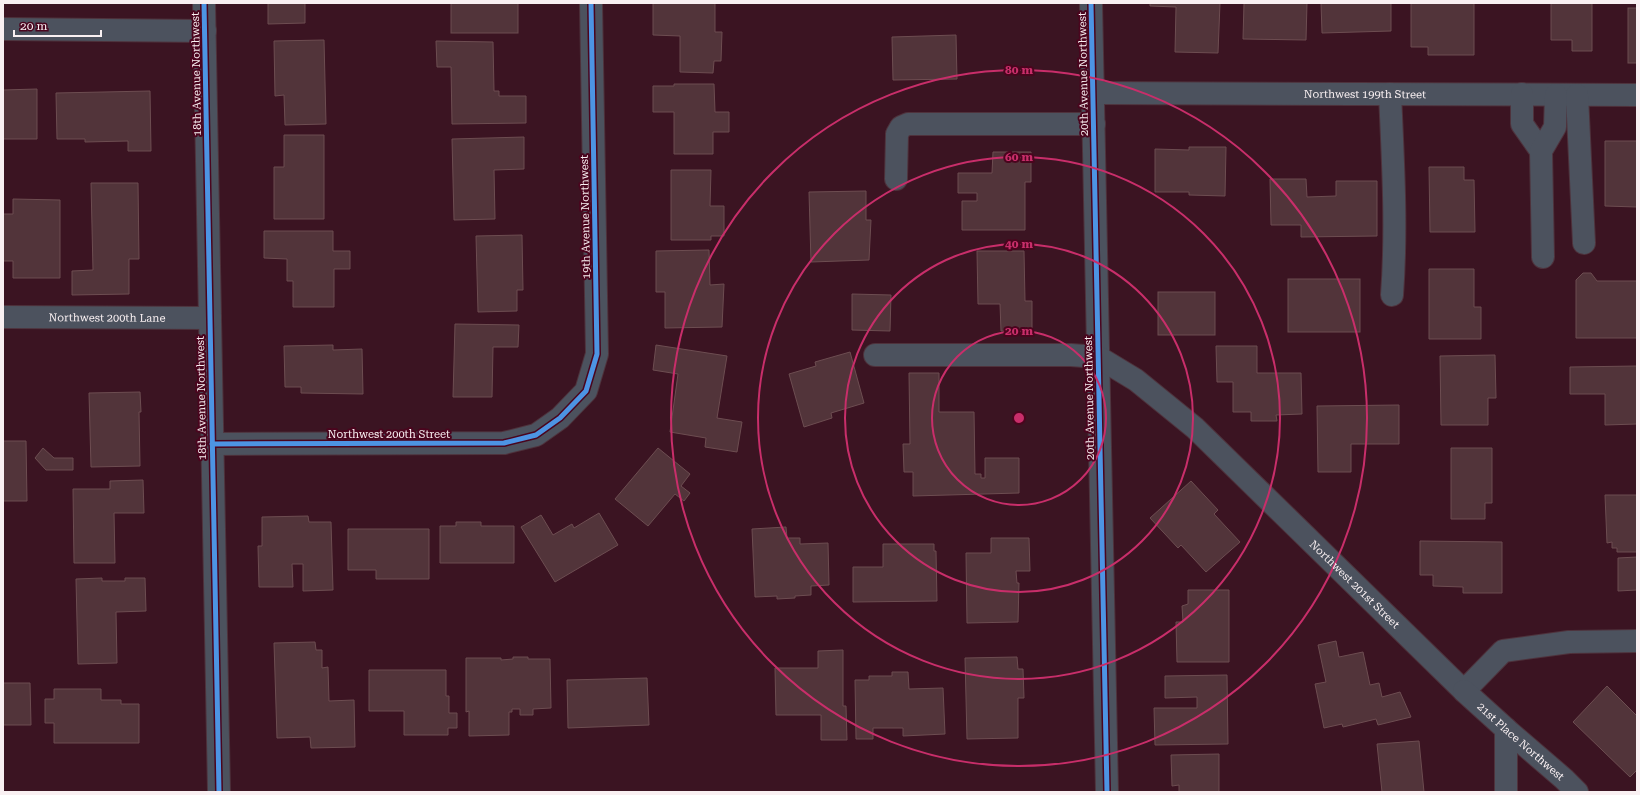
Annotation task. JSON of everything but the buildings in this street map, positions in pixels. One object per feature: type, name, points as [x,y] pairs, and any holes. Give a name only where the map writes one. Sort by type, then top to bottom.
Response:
[{"type":"street","name":"18th Avenue Northwest","points":[[204,3],[219,792]]},
{"type":"street","name":"19th Avenue Northwest","points":[[560,418],[586,391],[598,354],[591,3]]},
{"type":"street","name":"20th Avenue Northwest","points":[[1091,3],[1107,792]]},
{"type":"street","points":[[3,29],[205,31]]},
{"type":"street","name":"Northwest 199th Street","points":[[1093,93],[1637,95]]},
{"type":"street","points":[[1390,94],[1395,207],[1395,259],[1392,296]]},
{"type":"street","points":[[1522,94],[1522,124],[1541,151]]},
{"type":"street","points":[[1543,257],[1541,151],[1555,127],[1567,95]]},
{"type":"street","points":[[1567,95],[1584,243]]},
{"type":"street","points":[[896,179],[897,134],[901,127],[908,124],[1094,124]]},
{"type":"street","name":"Northwest 200th Lane","points":[[3,317],[210,318]]},
{"type":"street","points":[[875,355],[1098,357]]},
{"type":"street","name":"Northwest 201st Street","points":[[1098,357],[1136,380],[1195,428],[1464,691]]},
{"type":"street","name":"Northwest 200th Street","points":[[212,444],[504,443],[536,435],[560,418]]},
{"type":"street","points":[[1464,691],[1504,651],[1569,642],[1637,641]]},
{"type":"street","name":"21st Place Northwest","points":[[1464,691],[1577,792]]},
{"type":"street","points":[[1506,729],[1506,792]]},
{"type":"cycle path","points":[[204,3],[219,792]]},
{"type":"cycle path","points":[[212,444],[504,443],[536,435],[560,418],[586,391],[597,354],[591,3]]},
{"type":"cycle path","points":[[1091,3],[1107,792]]}]
